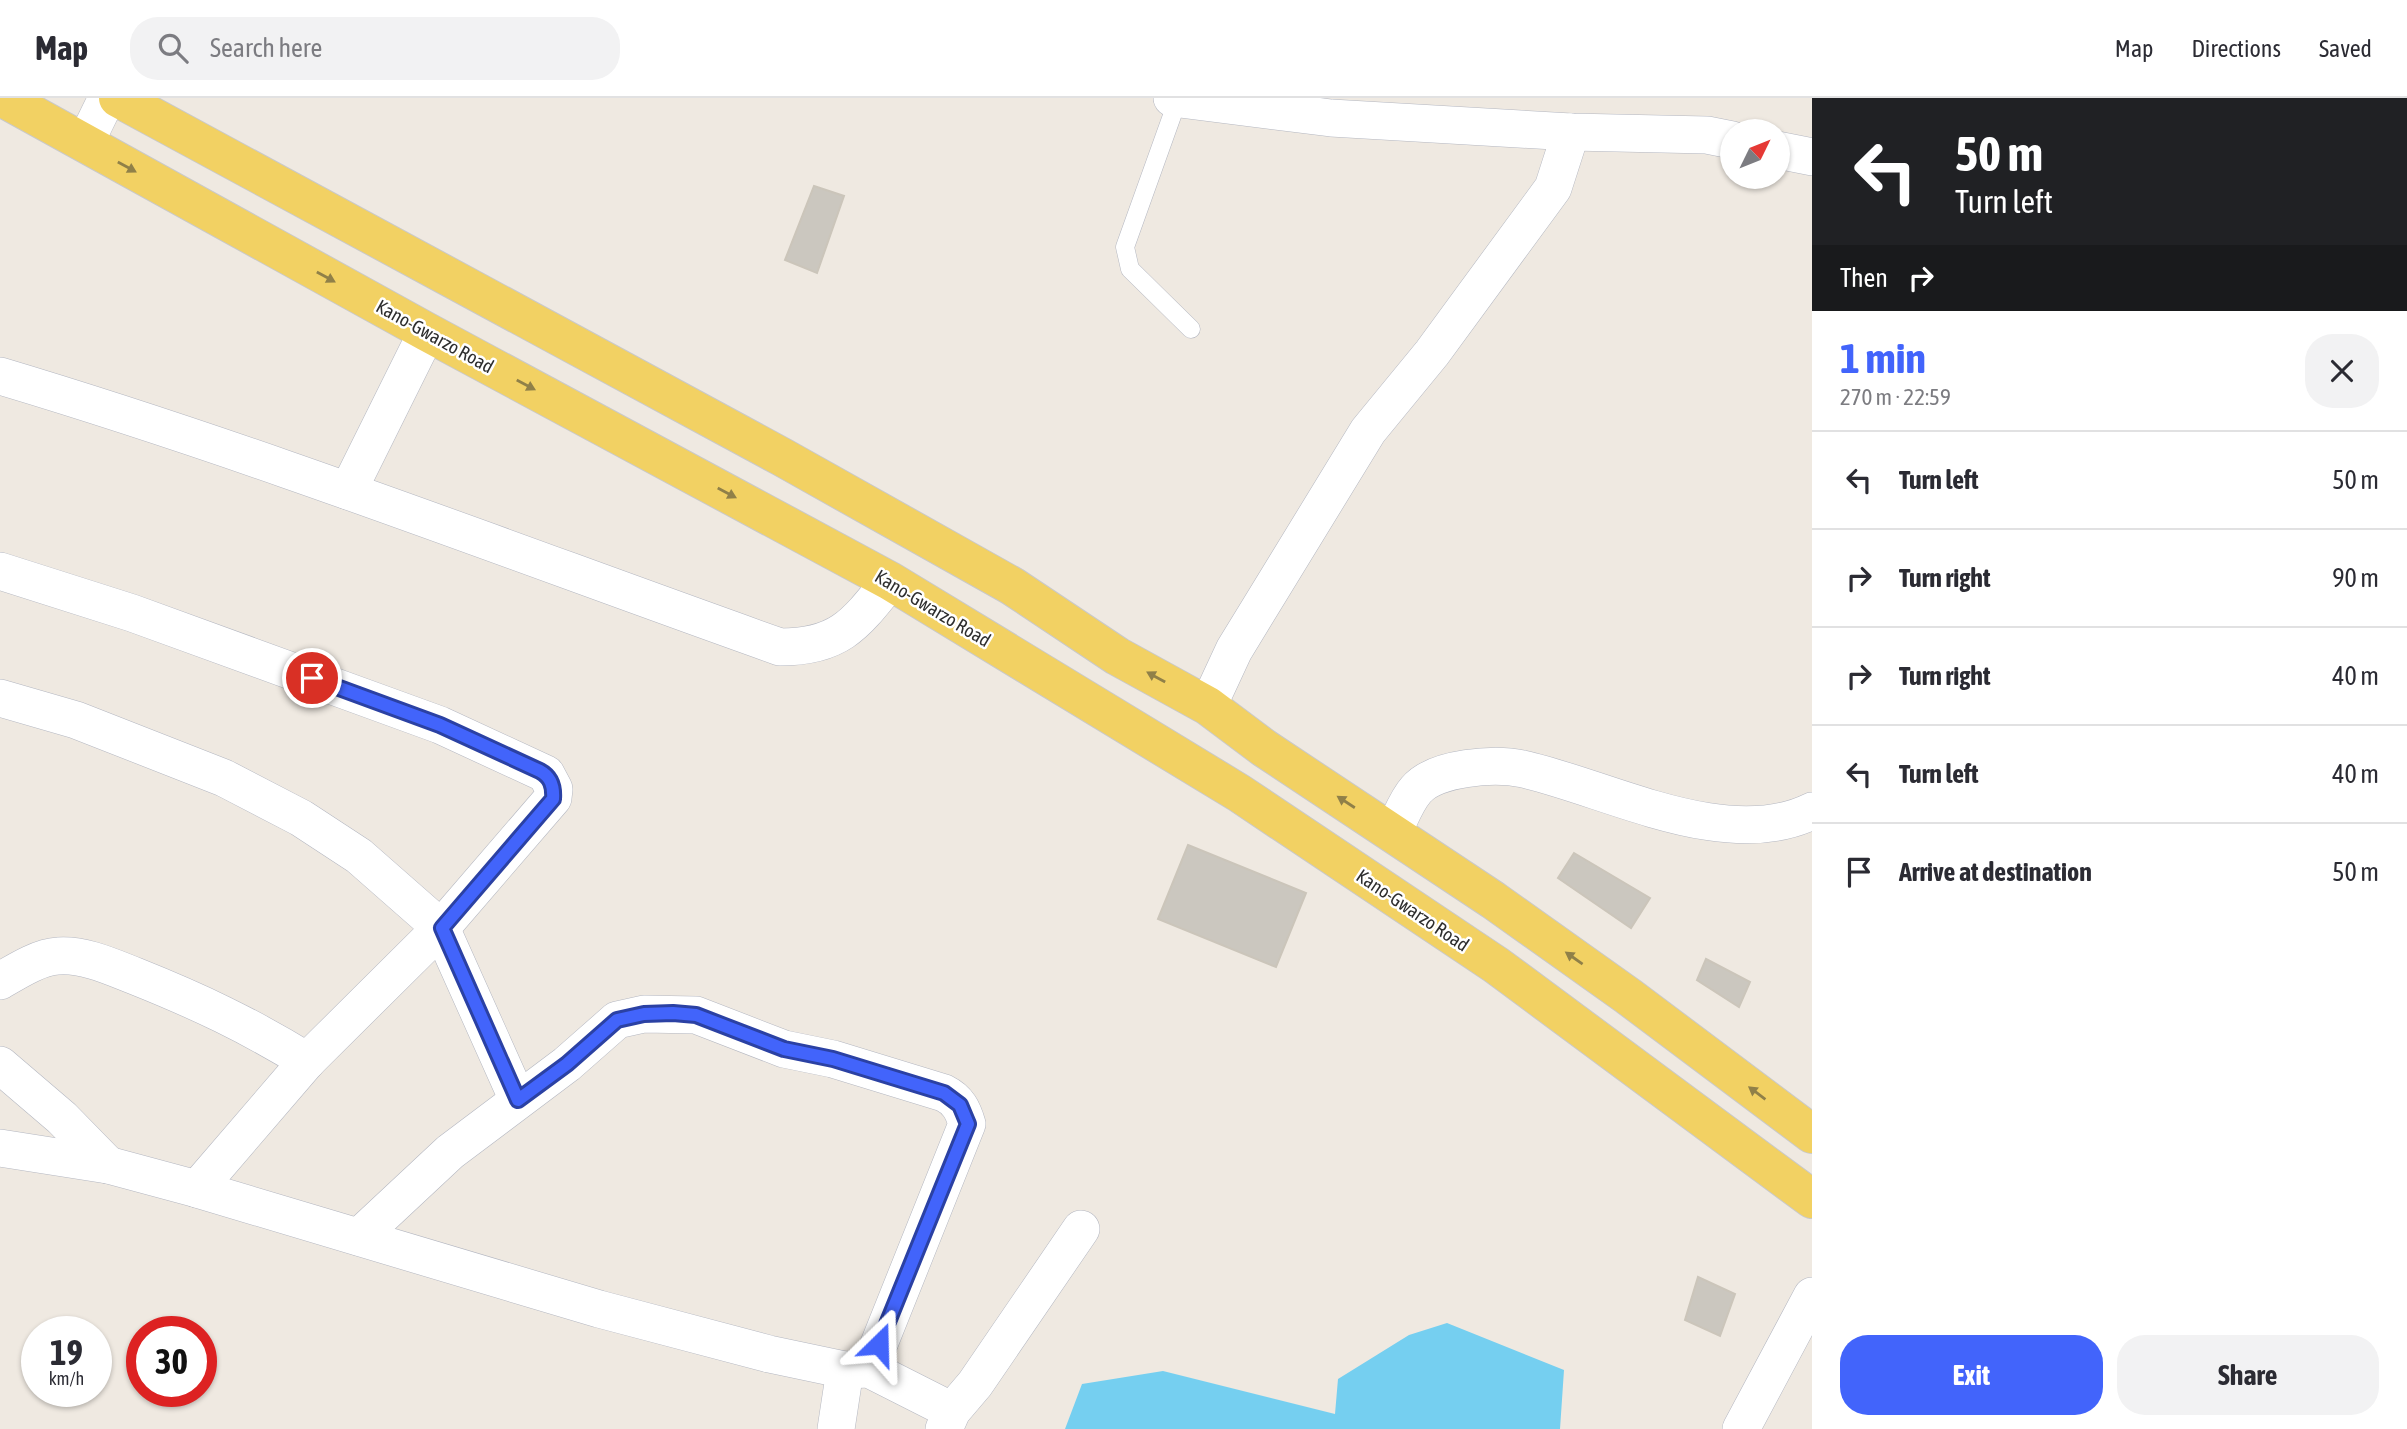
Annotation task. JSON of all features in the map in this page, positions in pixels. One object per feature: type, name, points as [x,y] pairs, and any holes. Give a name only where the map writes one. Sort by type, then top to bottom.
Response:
[{"type":"main road","name":"Kano-Gwarzo Road","points":[[3,98],[426,332],[890,582],[1239,793],[1486,958],[1812,1199]]},
{"type":"main road","points":[[118,98],[794,464],[1012,586],[1117,656],[1208,706],[1264,748],[1393,832],[1628,996],[1812,1134]]},
{"type":"street","points":[[85,143],[107,98]]},
{"type":"street","points":[[1172,98],[1331,118],[1420,111],[1532,114],[1571,132],[1707,135],[1720,138]]},
{"type":"street","points":[[1208,706],[1234,649],[1368,431],[1432,353],[1553,188],[1571,132]]},
{"type":"street","points":[[1790,152],[1812,157]]},
{"type":"street","points":[[348,491],[426,332]]},
{"type":"street","points":[[0,376],[110,410],[348,491],[780,647],[802,647],[830,640],[865,612],[890,582]]},
{"type":"street","points":[[0,570],[132,613],[440,725],[546,774],[554,789],[553,799],[442,928],[307,1061],[197,1189]]},
{"type":"street","points":[[0,698],[76,720],[224,778],[301,818],[359,856],[442,928],[518,1100]]},
{"type":"street","points":[[1393,832],[1416,789],[1437,775],[1482,767],[1520,768],[1628,803],[1719,822],[1776,824],[1812,811]]},
{"type":"street","points":[[0,981],[37,962],[56,956],[73,956],[189,996],[246,1024],[307,1061]]},
{"type":"street","points":[[359,1237],[450,1152],[567,1064],[617,1020],[644,1014],[696,1015],[784,1049],[833,1059],[952,1097],[964,1112],[968,1124],[857,1369],[836,1429]]},
{"type":"street","points":[[0,1065],[62,1118],[108,1165]]},
{"type":"street","points":[[0,1148],[108,1165],[197,1189],[599,1310],[769,1354],[857,1369],[948,1420],[1081,1229]]},
{"type":"street","points":[[1741,1429],[1812,1296]]},
{"type":"lane","points":[[1178,99],[1125,247],[1129,269],[1191,329]]},
{"type":"water","points":[[1447,1323],[1564,1370],[1560,1429],[1065,1429],[1082,1384],[1163,1371],[1335,1414],[1338,1379],[1409,1335]]},
{"type":"building","points":[[814,186],[844,196],[817,273],[785,260]]},
{"type":"building","points":[[1188,845],[1306,893],[1276,967],[1158,919]]},
{"type":"building","points":[[1574,853],[1650,898],[1631,928],[1558,878]]},
{"type":"building","points":[[1706,959],[1750,982],[1739,1007],[1697,980]]},
{"type":"building","points":[[1698,1277],[1735,1294],[1720,1336],[1685,1320]]},
{"type":"route","points":[[312,678],[440,725],[540,771],[551,780],[553,799],[442,928],[518,1100],[567,1064],[617,1020],[644,1014],[673,1013],[696,1015],[784,1049],[833,1059],[944,1093],[960,1105],[968,1124],[879,1344]]}]
